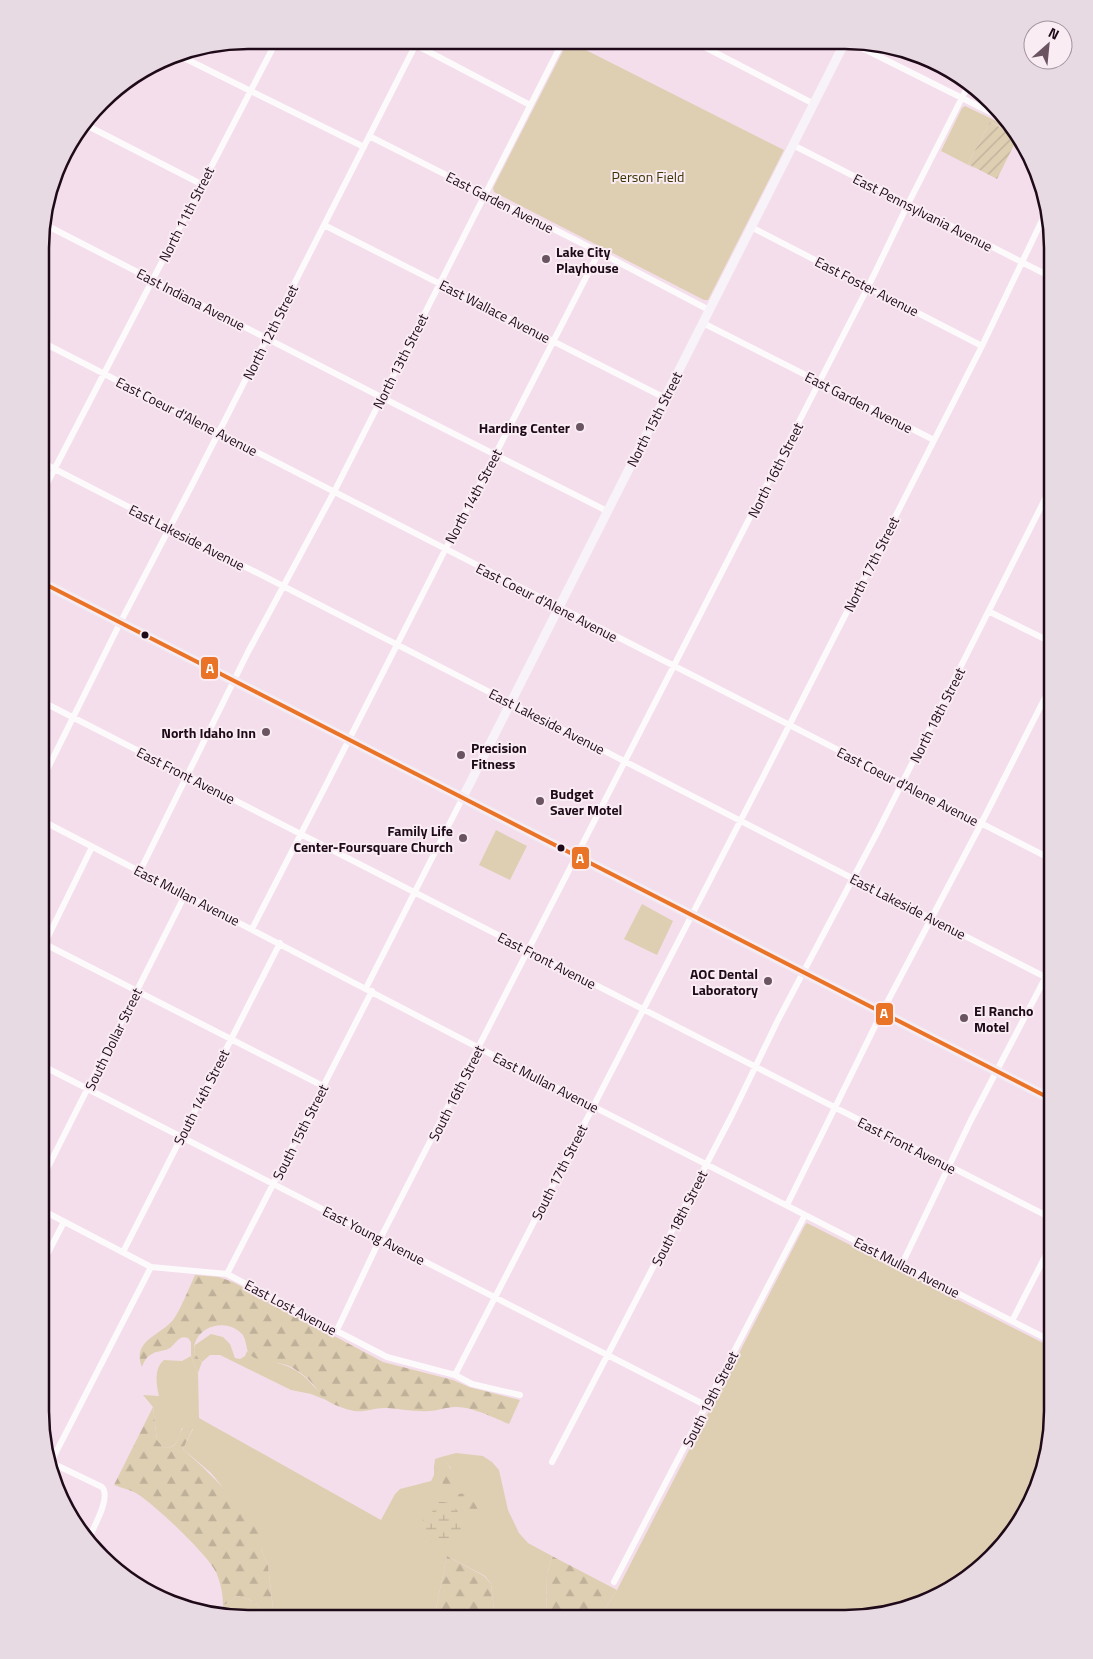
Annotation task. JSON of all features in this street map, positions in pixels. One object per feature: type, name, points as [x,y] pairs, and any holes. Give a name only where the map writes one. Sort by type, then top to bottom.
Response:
[{"type":"main road","name":"North 15th Street","points":[[463,797],[842,49]]},
{"type":"main road","points":[[49,586],[1044,1095]]},
{"type":"street","name":"North 11th Street","points":[[49,480],[272,49]]},
{"type":"street","name":"North 12th Street","points":[[49,765],[414,49]]},
{"type":"street","points":[[428,49],[530,105]]},
{"type":"street","name":"North 13th Street","points":[[140,871],[234,681],[334,492],[559,49]]},
{"type":"street","points":[[708,49],[814,104]]},
{"type":"street","points":[[865,50],[991,112]]},
{"type":"street","points":[[185,59],[364,147]]},
{"type":"street","name":"North 16th Street","points":[[576,856],[820,382],[966,90]]},
{"type":"street","points":[[90,127],[201,184]]},
{"type":"street","name":"East Garden Avenue","points":[[370,136],[709,310]]},
{"type":"street","name":"East Pennsylvania Avenue","points":[[793,145],[1044,274]]},
{"type":"street","name":"North 17th Street","points":[[691,915],[982,346],[1042,219]]},
{"type":"street","name":"East Wallace Avenue","points":[[324,225],[665,398]]},
{"type":"street","name":"East Indiana Avenue","points":[[50,227],[607,511]]},
{"type":"street","name":"East Foster Avenue","points":[[751,227],[982,346]]},
{"type":"street","name":"North 14th Street","points":[[348,739],[599,252]]},
{"type":"street","name":"East Garden Avenue","points":[[703,323],[934,440]]},
{"type":"street","name":"East Coeur d'Alene Avenue","points":[[49,346],[444,550],[1044,856]]},
{"type":"street","name":"East Lakeside Avenue","points":[[49,466],[1044,976]]},
{"type":"street","name":"North 18th Street","points":[[803,972],[854,878],[990,612],[1044,501]]},
{"type":"street","points":[[990,612],[1044,639]]},
{"type":"street","points":[[787,1205],[882,1012],[1044,700]]},
{"type":"street","name":"East Front Avenue","points":[[49,705],[1044,1214]]},
{"type":"street","points":[[252,929],[348,739]]},
{"type":"street","name":"South 15th Street","points":[[227,1274],[323,1086],[414,893],[463,797]]},
{"type":"street","name":"East Mullan Avenue","points":[[49,824],[369,989],[479,1048],[1044,1337]]},
{"type":"street","points":[[49,930],[92,847]]},
{"type":"street","name":"South 16th Street","points":[[337,1330],[380,1239],[576,856]]},
{"type":"street","name":"South Dollar Street","points":[[49,1165],[185,894]]},
{"type":"street","name":"South 17th Street","points":[[455,1375],[691,915]]},
{"type":"street","name":"South 14th Street","points":[[123,1252],[280,943]]},
{"type":"street","points":[[49,947],[323,1086]]},
{"type":"street","name":"South 18th Street","points":[[552,1462],[707,1164],[803,972]]},
{"type":"street","points":[[902,1264],[996,1071],[1044,979]]},
{"type":"street","name":"East Young Avenue","points":[[49,1070],[707,1406]]},
{"type":"street","points":[[49,1214],[64,1222],[49,1251]]},
{"type":"street","name":"South 19th Street","points":[[614,1582],[805,1214]]},
{"type":"street","name":"East Lost Avenue","points":[[64,1222],[150,1267],[227,1274],[387,1357],[455,1375],[472,1384],[520,1395]]},
{"type":"street","points":[[1012,1320],[1044,1258]]},
{"type":"street","points":[[54,1454],[150,1267]]},
{"type":"street","points":[[57,1465],[102,1487],[106,1491],[102,1509],[91,1533]]},
{"type":"green space","name":"Person Field","points":[[564,49],[584,49],[784,150],[708,300],[704,300],[494,192],[493,188]]},
{"type":"green space","points":[[965,106],[999,123],[1005,129],[990,122],[968,164],[976,169],[941,151],[962,108]]},
{"type":"green space","points":[[990,122],[1006,130],[1015,143],[997,179],[968,164]]},
{"type":"green space","points":[[496,830],[527,846],[510,880],[479,865]]},
{"type":"green space","points":[[642,904],[673,921],[657,955],[624,939]]},
{"type":"green space","points":[[807,1223],[1044,1343],[1043,1437],[1034,1475],[1018,1511],[986,1552],[956,1577],[933,1590],[897,1603],[858,1610],[603,1610],[617,1590]]},
{"type":"green space","points":[[195,1275],[219,1277],[233,1282],[383,1362],[520,1400],[509,1424],[461,1407],[432,1411],[387,1408],[350,1410],[326,1400],[309,1380],[293,1368],[283,1364],[263,1361],[250,1355],[242,1334],[230,1326],[223,1325],[209,1328],[198,1337],[194,1351],[202,1362],[198,1373],[191,1356],[191,1342],[185,1337],[179,1339],[168,1349],[150,1355],[142,1367],[140,1358],[144,1345],[173,1320]]},
{"type":"green space","points":[[211,1334],[223,1337],[230,1344],[235,1358],[240,1359],[245,1356],[247,1351],[257,1358],[285,1365],[297,1371],[326,1400],[311,1394],[291,1390],[220,1355],[210,1355],[202,1362],[197,1357],[194,1348],[195,1345]]},
{"type":"green space","points":[[191,1356],[198,1373],[199,1418],[381,1520],[395,1494],[400,1489],[431,1481],[434,1475],[434,1467],[438,1471],[442,1483],[451,1468],[441,1457],[456,1453],[483,1456],[492,1462],[499,1470],[508,1510],[519,1533],[528,1543],[552,1556],[547,1574],[546,1610],[494,1610],[491,1584],[485,1576],[447,1556],[436,1610],[273,1610],[268,1566],[261,1548],[221,1485],[211,1473],[183,1449],[193,1429],[182,1428],[176,1443],[171,1447],[163,1447],[157,1440],[153,1407],[143,1395],[159,1396],[157,1372],[164,1360],[182,1361]]},
{"type":"green space","points":[[153,1407],[157,1440],[163,1447],[176,1444],[186,1425],[193,1428],[183,1449],[225,1489],[263,1532],[261,1548],[268,1566],[273,1610],[261,1610],[254,1602],[237,1596],[223,1606],[218,1576],[203,1554],[181,1531],[147,1501],[133,1492],[114,1485]]},
{"type":"green space","points":[[441,1457],[450,1467],[453,1474],[450,1486],[443,1484],[434,1467],[435,1459]]},
{"type":"green space","points":[[466,1493],[479,1511],[484,1524],[482,1526],[473,1522],[458,1500],[459,1494]]},
{"type":"green space","points":[[438,1502],[447,1503],[454,1507],[459,1514],[461,1522],[457,1537],[450,1542],[440,1544],[427,1538],[422,1532],[421,1526],[423,1520],[431,1513]]},
{"type":"green space","points":[[447,1556],[484,1576],[491,1584],[494,1610],[436,1610]]},
{"type":"green space","points":[[552,1556],[617,1590],[603,1610],[546,1610],[547,1574]]},
{"type":"green space","points":[[237,1596],[254,1602],[261,1610],[223,1609],[223,1606]]},
{"type":"transit line","name":"A","points":[[49,586],[1044,1095]]},
{"type":"place","name":"Lake City Playhouse","points":[[546,259]]},
{"type":"place","name":"Harding Center","points":[[580,427]]},
{"type":"place","name":"North Idaho Inn","points":[[266,732]]},
{"type":"place","name":"Precision Fitness","points":[[461,755]]},
{"type":"place","name":"Budget Saver Motel","points":[[540,801]]},
{"type":"place","name":"Family Life Center-Foursquare Church","points":[[463,838]]},
{"type":"place","name":"AOC Dental Laboratory","points":[[768,981]]},
{"type":"place","name":"El Rancho Motel","points":[[964,1018]]}]
